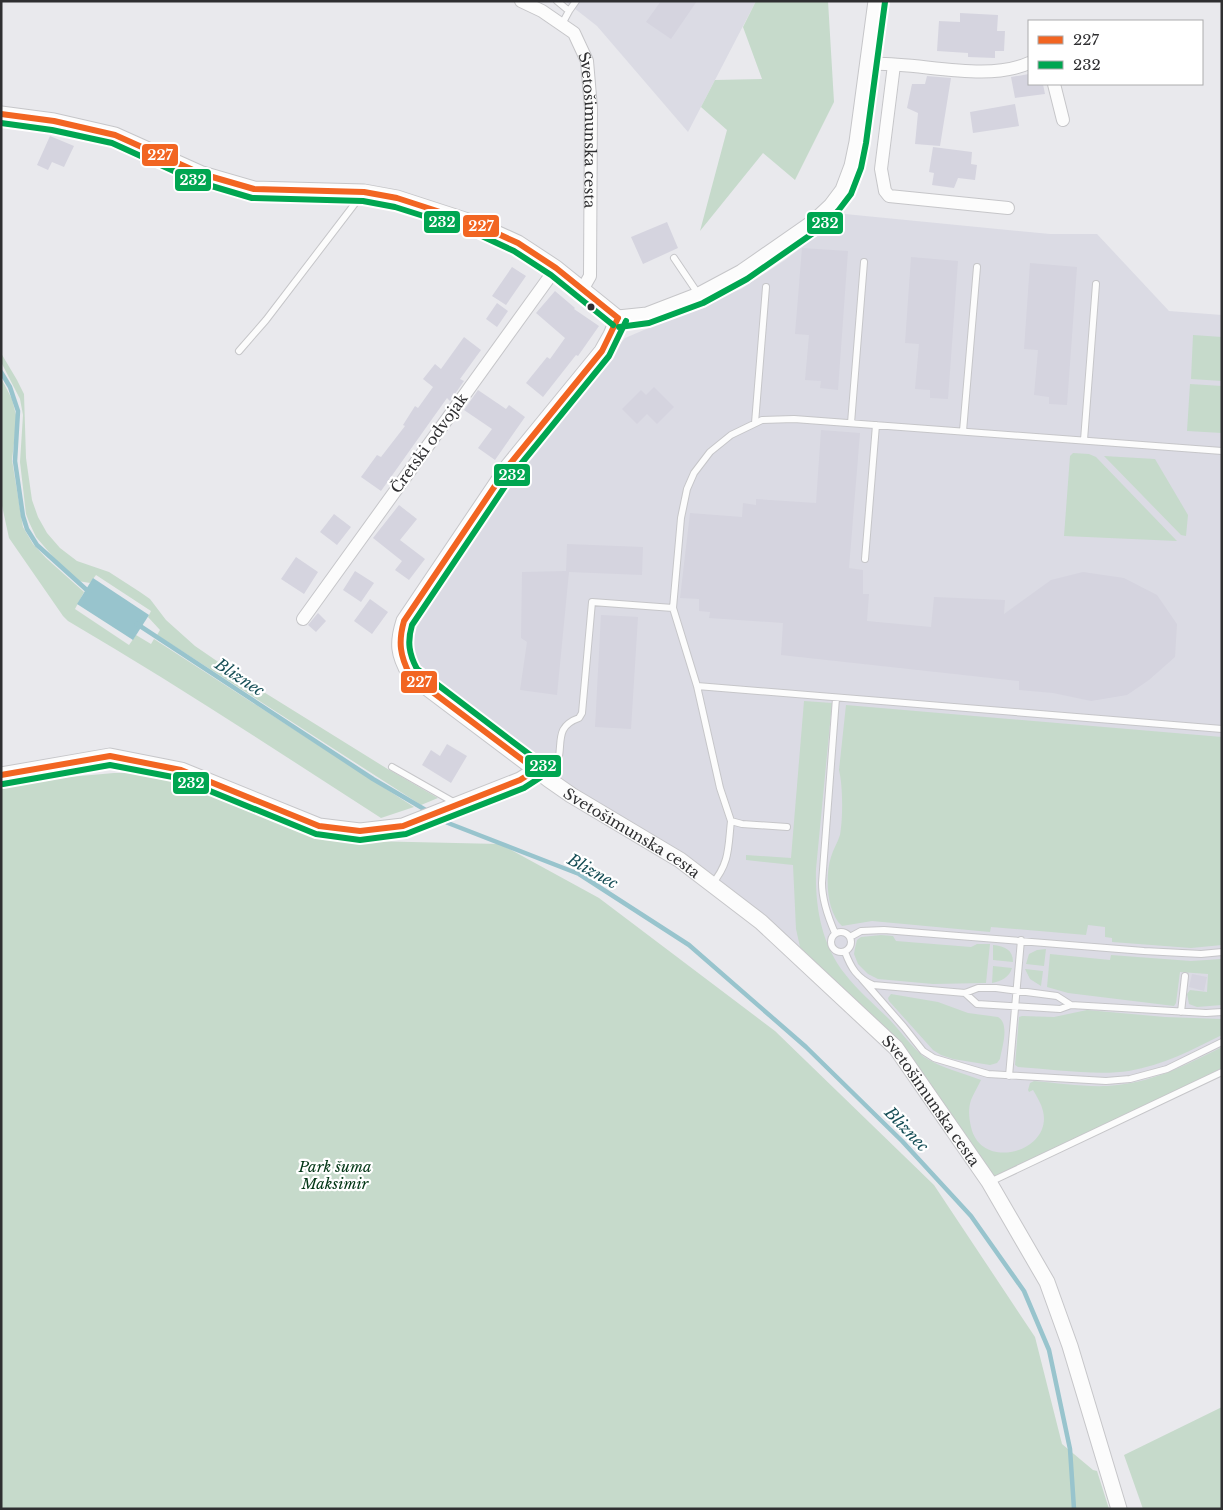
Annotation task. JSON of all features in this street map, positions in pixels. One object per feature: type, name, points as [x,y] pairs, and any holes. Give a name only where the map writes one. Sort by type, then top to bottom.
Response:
[{"type":"street","name":"Svetošimunska cesta","points":[[521,1],[542,11],[574,33],[587,61],[591,108],[590,276],[582,290]]},
{"type":"street","points":[[1,114],[54,121],[115,135],[202,174],[254,189],[364,192],[397,198],[474,223],[518,243],[556,268],[618,318],[647,315],[699,294],[742,272],[814,222],[831,206],[843,190],[852,166],[857,142],[876,1]]},
{"type":"street","points":[[868,64],[996,70],[1017,68],[1028,63]]},
{"type":"street","points":[[894,65],[881,169],[885,191],[889,196],[1008,208]]},
{"type":"street","points":[[1054,85],[1063,120]]},
{"type":"street","name":"Čretski odvojak","points":[[303,618],[556,268]]},
{"type":"street","name":"Svetošimunska cesta","points":[[618,318],[602,351],[509,465],[404,621],[400,634],[399,648],[403,662],[410,675],[548,779],[680,860],[768,927],[896,1048],[990,1182],[1047,1282],[1070,1346],[1119,1509]]},
{"type":"street","points":[[1,775],[110,756],[181,770],[318,826],[360,831],[403,826],[520,780],[536,770]]},
{"type":"lane","points":[[557,1],[569,11]]},
{"type":"lane","points":[[562,24],[576,1]]},
{"type":"lane","points":[[239,351],[266,320],[364,192]]},
{"type":"lane","points":[[674,258],[699,294]]},
{"type":"lane","points":[[851,423],[864,262]]},
{"type":"lane","points":[[963,431],[976,266]]},
{"type":"lane","points":[[1084,440],[1096,284]]},
{"type":"lane","points":[[755,423],[766,287]]},
{"type":"lane","points":[[712,884],[724,869],[731,821],[720,788],[697,686],[673,608],[681,518],[685,496],[690,481],[710,452],[730,436],[755,423],[794,418],[1222,450]]},
{"type":"lane","points":[[865,559],[876,425]]},
{"type":"lane","points":[[548,779],[557,765],[563,728],[572,720],[579,718],[582,713],[592,602],[673,608]]},
{"type":"lane","points":[[697,686],[1222,729]]},
{"type":"lane","points":[[835,933],[826,912],[822,883],[836,698]]},
{"type":"lane","points":[[392,767],[453,806]]},
{"type":"lane","points":[[731,821],[742,824],[787,828]]},
{"type":"lane","points":[[850,937],[861,931],[877,930],[1192,954],[1222,952]]},
{"type":"lane","points":[[835,933],[845,933],[850,937],[850,947],[844,952],[838,952],[831,946],[831,939],[835,933]]},
{"type":"lane","points":[[1009,1076],[1021,940]]},
{"type":"lane","points":[[844,952],[850,967],[923,1051],[934,1058],[988,1074],[1106,1081],[1130,1078],[1167,1068],[1222,1042]]},
{"type":"lane","points":[[1181,1012],[1185,976]]},
{"type":"lane","points":[[862,979],[873,985],[965,993],[978,988],[1057,996],[1071,1005]]},
{"type":"lane","points":[[965,993],[977,1004],[1060,1009],[1071,1005],[1181,1012],[1222,1012]]},
{"type":"lane","points":[[990,1182],[1222,1072]]},
{"type":"shaded area","points":[[565,1],[756,1],[688,132],[597,26]]},
{"type":"shaded area","points":[[845,214],[1050,234],[1097,234],[1169,311],[1222,315],[1222,1067],[991,1175],[898,1042],[736,896],[523,754],[413,670],[405,654],[408,625],[489,504],[625,338],[741,289],[785,260]]},
{"type":"green space","points":[[756,1],[828,1],[834,102],[795,180],[763,153],[700,231],[727,130],[701,107],[715,80],[762,79],[743,27]]},
{"type":"green space","points":[[1193,335],[1222,337],[1222,381],[1191,379]]},
{"type":"green space","points":[[1,353],[24,394],[26,458],[32,500],[38,517],[47,533],[60,548],[77,561],[109,572],[150,599],[166,620],[195,646],[246,681],[438,798],[421,805],[157,635],[160,630],[148,617],[151,611],[96,575],[90,583],[78,581],[55,559],[36,537],[26,514],[20,462],[23,415],[20,399],[1,362]]},
{"type":"green space","points":[[1,378],[12,399],[16,415],[12,460],[23,527],[33,544],[46,558],[84,592],[75,609],[129,645],[136,635],[151,644],[154,639],[414,807],[381,818],[186,693],[68,621],[63,616],[9,538],[1,501]]},
{"type":"green space","points":[[1190,384],[1222,386],[1222,433],[1187,431]]},
{"type":"green space","points":[[1073,453],[1089,454],[1096,457],[1177,541],[1064,536],[1070,456]]},
{"type":"green space","points":[[1104,456],[1155,459],[1188,515],[1186,536],[1181,535]]},
{"type":"green space","points":[[804,701],[832,703],[816,869],[818,911],[830,950],[850,980],[890,1020],[920,1054],[952,1070],[981,1080],[971,1100],[969,1110],[971,1127],[977,1141],[988,1149],[1001,1153],[1027,1146],[1037,1137],[1043,1125],[1043,1111],[1033,1090],[1029,1092],[1028,1090],[1030,1083],[1034,1081],[1089,1086],[1123,1084],[1153,1078],[1222,1047],[1222,1068],[995,1178],[870,1020],[800,947],[796,929],[793,865],[746,860],[746,855],[791,858]]},
{"type":"green space","points":[[846,705],[1222,737],[1222,945],[1191,948],[1112,942],[1112,938],[1105,937],[1105,927],[1088,925],[1086,935],[991,927],[990,932],[872,921],[842,926],[837,920],[830,903],[828,873],[841,828],[842,793],[839,770]]},
{"type":"green space","name":"Park šuma Maksimir","points":[[114,773],[178,773],[323,840],[500,844],[599,898],[775,1031],[934,1185],[1035,1337],[1062,1444],[1093,1470],[1097,1471],[1109,1509],[1,1509],[1,783]]},
{"type":"green space","points":[[893,936],[896,941],[971,947],[977,944],[990,944],[986,983],[933,984],[878,979],[868,974],[858,964],[854,954],[857,940],[861,937]]},
{"type":"green space","points":[[993,945],[1008,949],[1012,954],[1013,962],[993,960]]},
{"type":"green space","points":[[1046,949],[1044,966],[1026,964],[1029,954],[1037,950]]},
{"type":"green space","points":[[1050,954],[1110,960],[1111,955],[1191,961],[1222,959],[1222,1005],[1197,1007],[1189,1004],[1187,994],[1190,990],[1207,992],[1208,974],[1180,972],[1174,1006],[1068,993],[1047,987]]},
{"type":"green space","points":[[993,966],[1012,968],[1004,978],[992,983]]},
{"type":"green space","points":[[1025,969],[1043,971],[1041,986],[1030,979]]},
{"type":"green space","points":[[891,994],[938,1002],[968,1013],[998,1017],[1004,1025],[1000,1059],[997,1063],[990,1065],[953,1059],[941,1055],[933,1050],[889,1001],[888,998]]},
{"type":"green space","points":[[1087,1010],[1165,1017],[1222,1019],[1222,1035],[1165,1061],[1129,1071],[1089,1072],[1018,1067],[1015,1065],[1019,1017],[1054,1017]]},
{"type":"green space","points":[[1222,1407],[1222,1509],[1143,1509],[1124,1455]]},
{"type":"water","points":[[93,578],[149,615],[133,640],[77,604]]},
{"type":"building","points":[[661,1],[697,1],[671,39],[646,22]]},
{"type":"building","points":[[960,13],[998,15],[997,31],[1005,31],[1004,51],[995,51],[995,58],[968,57],[968,53],[937,51],[939,21],[960,22]]},
{"type":"building","points":[[1028,74],[1028,85],[1043,85],[1045,94],[1015,98],[1011,77]]},
{"type":"building","points":[[927,76],[951,78],[940,146],[915,144],[918,113],[907,108],[912,84],[925,84]]},
{"type":"building","points":[[1015,104],[1019,126],[973,133],[970,112]]},
{"type":"building","points":[[50,136],[74,146],[64,167],[52,162],[48,170],[37,165]]},
{"type":"building","points":[[933,147],[972,152],[971,164],[977,165],[975,180],[958,178],[954,188],[932,185],[934,173],[929,172]]},
{"type":"building","points":[[667,222],[678,248],[643,264],[631,237]]},
{"type":"building","points":[[802,248],[848,251],[838,390],[820,388],[821,381],[805,380],[809,335],[795,334]]},
{"type":"building","points":[[911,257],[958,261],[948,399],[930,398],[930,390],[915,389],[919,344],[905,343]]},
{"type":"building","points":[[1030,263],[1077,267],[1067,405],[1049,404],[1049,397],[1034,395],[1038,350],[1024,349]]},
{"type":"building","points":[[512,267],[526,276],[506,305],[492,296]]},
{"type":"building","points":[[555,291],[574,309],[599,326],[578,356],[576,355],[543,397],[526,383],[547,357],[550,359],[565,338],[536,313]]},
{"type":"building","points":[[497,303],[508,311],[497,327],[486,319]]},
{"type":"building","points":[[464,337],[481,350],[460,379],[464,381],[450,401],[447,398],[381,491],[361,477],[377,455],[381,457],[405,426],[403,425],[415,406],[418,408],[433,387],[423,379],[435,364],[441,369]]},
{"type":"building","points":[[654,387],[674,407],[657,424],[647,414],[637,424],[622,409],[641,390],[646,395]]},
{"type":"building","points":[[478,390],[506,409],[509,405],[525,417],[495,460],[478,448],[492,429],[464,410]]},
{"type":"building","points":[[821,430],[860,433],[849,568],[863,570],[863,594],[869,594],[867,621],[931,627],[934,597],[1005,600],[1004,614],[1051,580],[1083,572],[1124,578],[1157,595],[1177,624],[1175,657],[1149,680],[1127,695],[1091,701],[1053,693],[1019,690],[1019,681],[781,655],[783,623],[709,618],[710,612],[699,611],[699,599],[680,598],[690,513],[742,517],[743,503],[756,505],[756,499],[816,503]]},
{"type":"building","points":[[399,505],[417,519],[400,540],[425,559],[409,580],[395,570],[402,561],[373,538]]},
{"type":"building","points":[[334,514],[351,527],[337,545],[320,532]]},
{"type":"building","points":[[567,544],[643,547],[642,575],[569,572],[557,695],[520,690],[527,642],[521,638],[522,572],[566,571]]},
{"type":"building","points":[[296,557],[318,572],[304,594],[281,579]]},
{"type":"building","points":[[355,571],[374,583],[361,602],[343,590]]},
{"type":"building","points":[[370,599],[388,612],[372,634],[354,621]]},
{"type":"building","points":[[318,613],[326,621],[316,632],[308,625]]},
{"type":"building","points":[[601,615],[638,617],[631,729],[595,727]]},
{"type":"building","points":[[447,744],[467,756],[451,783],[422,765],[431,750],[440,756]]},
{"type":"building","points":[[1192,974],[1207,977],[1204,991],[1189,987]]},
{"type":"waterway","name":"Bliznec","points":[[1,372],[10,387],[18,411],[15,461],[23,516],[27,529],[37,545],[89,592]]},
{"type":"waterway","name":"Bliznec","points":[[137,624],[373,779],[429,812]]},
{"type":"waterway","name":"Bliznec","points":[[435,816],[448,823],[579,874],[689,945],[806,1047],[902,1141],[971,1216],[1024,1291],[1049,1350],[1070,1449],[1074,1509]]},
{"type":"transit line","name":"232","points":[[619,327],[649,323],[703,303],[747,279],[819,229],[838,211],[851,194],[861,168],[885,2]]},
{"type":"transit line","name":"227","points":[[1,114],[54,121],[115,135],[202,174],[254,189],[364,192],[397,198],[474,223],[518,243],[556,268],[618,318]]},
{"type":"transit line","name":"232","points":[[1,123],[52,130],[112,143],[198,182],[252,198],[363,201],[395,207],[471,231],[514,251],[551,275],[613,325]]},
{"type":"transit line","name":"227","points":[[536,770],[410,675],[401,649],[402,629],[404,621],[509,465],[602,351],[618,318]]},
{"type":"transit line","name":"232","points":[[3,784],[110,765],[178,778],[316,834],[360,840],[406,834],[524,788],[541,777],[545,770],[542,764],[417,669],[410,648],[410,631],[412,625],[516,470],[609,356],[626,321]]},
{"type":"transit line","name":"227","points":[[1,775],[110,756],[181,770],[319,826],[360,831],[403,826],[520,780],[536,770]]}]
